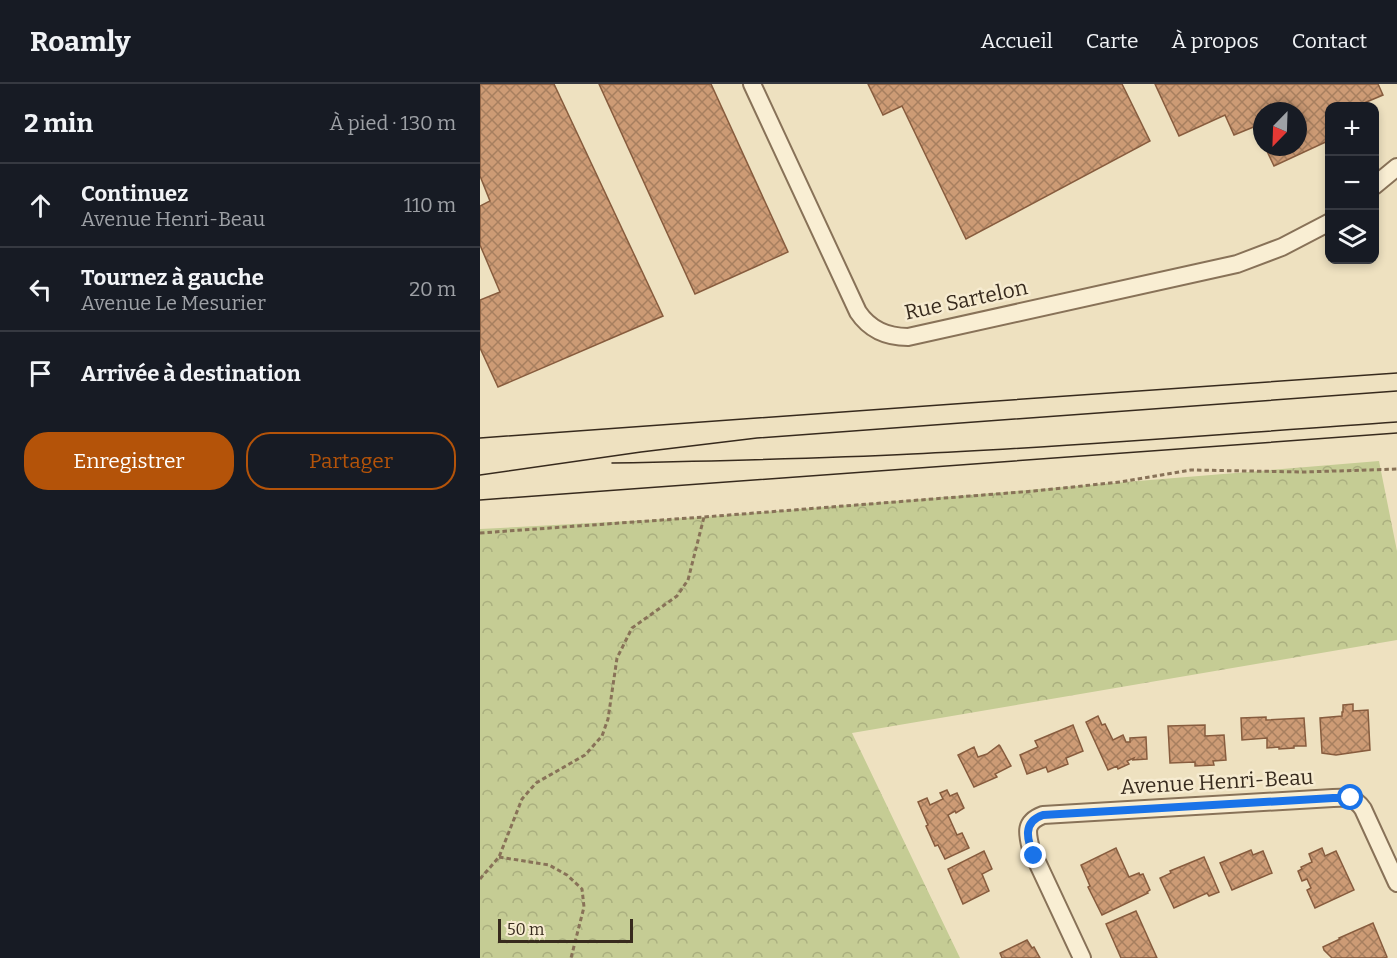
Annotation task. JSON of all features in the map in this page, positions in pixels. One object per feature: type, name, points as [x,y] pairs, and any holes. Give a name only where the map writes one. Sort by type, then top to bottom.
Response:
[{"type":"street","name":"Rue Sartelon","points":[[752,84],[863,321],[870,327],[892,336],[908,337],[1237,264],[1282,247],[1325,224]]},
{"type":"street","points":[[1379,182],[1397,167]]},
{"type":"street","name":"Avenue Henri-Beau","points":[[1082,958],[1031,849],[1028,827],[1037,817],[1051,814],[1346,797],[1355,800],[1363,809],[1397,883]]},
{"type":"path","points":[[480,533],[1034,491],[1120,482],[1191,470],[1305,472],[1397,469]]},
{"type":"path","points":[[480,879],[499,857],[522,799],[536,783],[585,755],[602,736],[608,719],[617,658],[632,628],[677,596],[688,580],[704,517]]},
{"type":"path","points":[[499,857],[549,865],[567,874],[582,889],[584,907],[571,958]]},
{"type":"green space","points":[[1379,461],[1397,551],[1397,640],[852,733],[960,958],[480,958],[480,529],[704,517]]},
{"type":"building","points":[[480,84],[554,84],[663,316],[498,387],[480,348],[480,300],[500,292],[480,245],[480,206],[490,201],[480,176]]},
{"type":"building","points":[[599,84],[711,84],[788,252],[695,294]]},
{"type":"building","points":[[868,84],[1122,84],[1150,141],[966,239],[902,106],[883,115]]},
{"type":"building","points":[[1155,84],[1378,84],[1383,95],[1366,102],[1325,102],[1325,142],[1307,151],[1307,102],[1253,102],[1253,127],[1234,135],[1225,115],[1179,136]]},
{"type":"building","points":[[1269,156],[1296,156],[1274,166]]},
{"type":"building","points":[[1353,704],[1353,711],[1368,710],[1370,750],[1336,755],[1322,753],[1320,718],[1342,716],[1343,705]]},
{"type":"building","points":[[1098,716],[1113,740],[1123,735],[1126,742],[1130,742],[1130,738],[1146,737],[1147,759],[1133,760],[1134,758],[1127,761],[1129,764],[1108,770],[1086,722]]},
{"type":"building","points":[[1266,717],[1266,720],[1304,718],[1306,746],[1267,748],[1267,738],[1242,740],[1241,718]]},
{"type":"building","points":[[1073,725],[1083,751],[1066,758],[1068,764],[1048,772],[1046,767],[1027,774],[1020,755],[1038,747],[1035,741]]},
{"type":"building","points":[[1205,725],[1205,736],[1224,735],[1226,760],[1213,761],[1214,765],[1195,766],[1195,762],[1170,763],[1168,726]]},
{"type":"building","points":[[999,745],[1011,766],[995,774],[997,777],[974,787],[958,755],[974,747],[978,757],[987,754]]},
{"type":"building","points":[[947,790],[950,796],[957,793],[964,808],[948,815],[957,835],[962,833],[969,848],[945,859],[938,845],[935,846],[918,802],[927,798],[930,805],[943,799],[940,793]]},
{"type":"building","points":[[1116,848],[1129,877],[1139,873],[1143,874],[1150,890],[1102,915],[1088,887],[1090,886],[1081,865]]},
{"type":"building","points":[[1322,848],[1325,856],[1336,851],[1354,890],[1315,908],[1307,890],[1311,888],[1307,879],[1302,881],[1298,871],[1312,862],[1309,854]]},
{"type":"building","points":[[1251,850],[1253,855],[1263,851],[1272,873],[1232,890],[1220,863]]},
{"type":"building","points":[[984,851],[992,869],[982,874],[989,891],[963,904],[948,869]]},
{"type":"building","points":[[1204,857],[1219,892],[1209,896],[1207,893],[1174,908],[1160,878],[1171,873],[1170,871]]},
{"type":"building","points":[[1136,911],[1157,958],[1121,958],[1106,924]]},
{"type":"building","points":[[1373,923],[1387,957],[1332,958],[1324,950],[1323,947],[1339,938]]},
{"type":"building","points":[[1027,940],[1040,958],[1002,958],[1000,953]]},
{"type":"tram line","points":[[480,438],[1397,373]]},
{"type":"tram line","points":[[480,475],[757,438],[1397,391]]},
{"type":"tram line","points":[[612,463],[800,459],[973,451],[1397,422]]},
{"type":"tram line","points":[[480,500],[1397,433]]},
{"type":"route","points":[[1034,856],[1029,841],[1028,827],[1033,820],[1043,815],[1351,798]]}]
